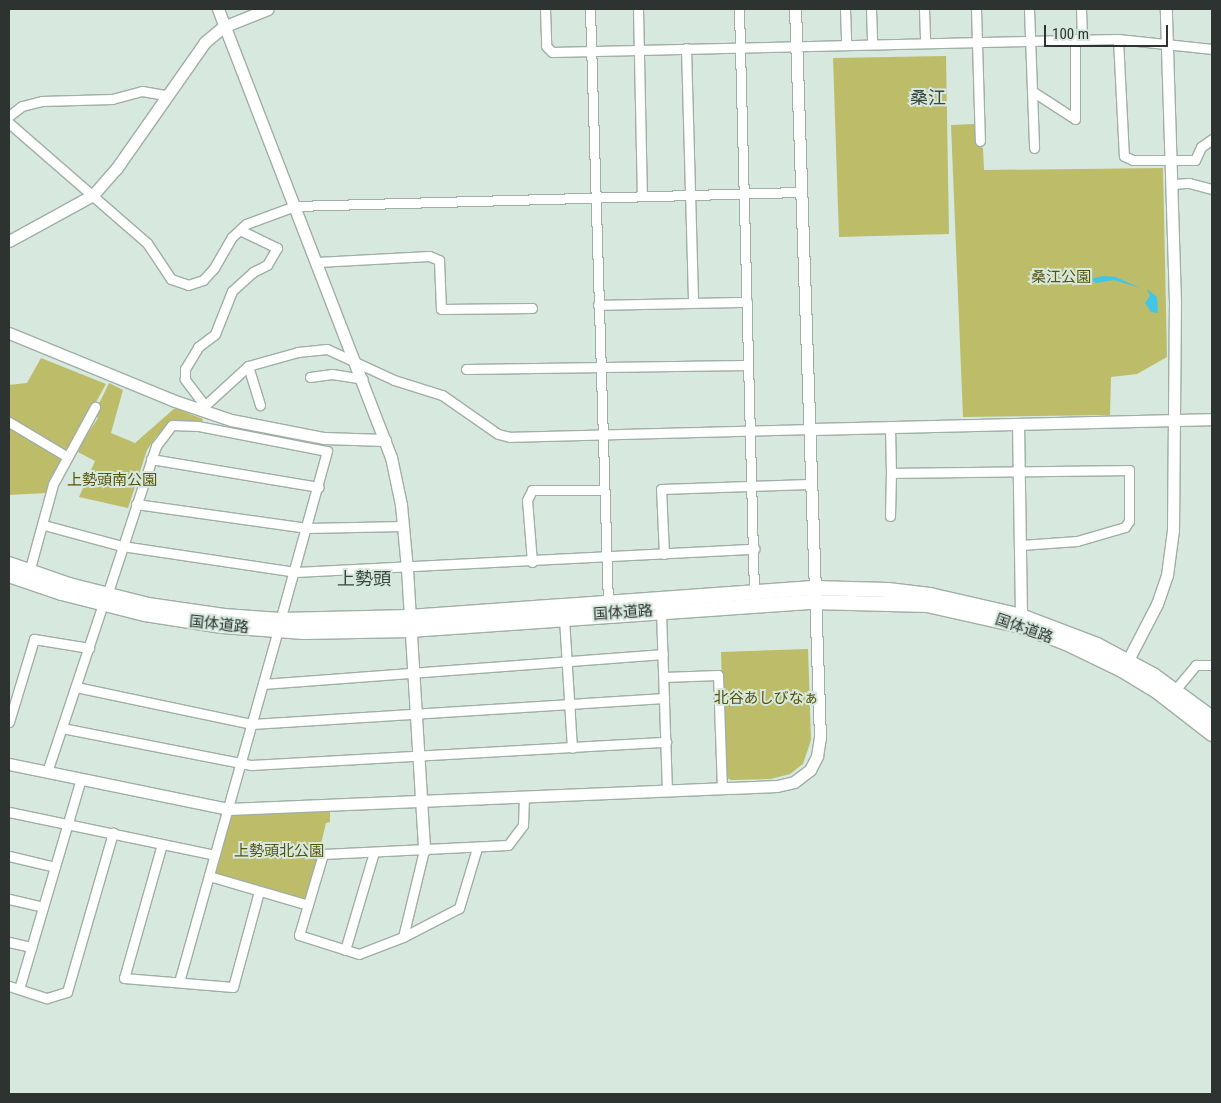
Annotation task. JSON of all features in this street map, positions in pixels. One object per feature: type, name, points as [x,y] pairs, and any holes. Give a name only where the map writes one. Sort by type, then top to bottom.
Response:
[{"type":"main road","name":"国体道路","points":[[9,564],[105,600]]},
{"type":"main road","name":"国体道路","points":[[9,574],[185,621],[279,625],[564,618],[888,590],[930,595],[1021,616],[1066,632],[1128,660],[1175,690],[1212,718]]},
{"type":"main road","name":"国体道路","points":[[410,623],[754,593],[813,595],[927,605],[1021,626],[1122,670],[1158,692],[1212,734]]},
{"type":"street","points":[[218,9],[223,27],[357,363],[385,440],[398,487],[407,569],[424,850],[403,937]]},
{"type":"street","points":[[9,242],[93,195],[116,169],[196,52],[223,27],[268,9]]},
{"type":"street","points":[[545,9],[548,49],[552,52],[1079,39],[1118,39],[1212,49]]},
{"type":"street","points":[[590,9],[598,368],[608,605]]},
{"type":"street","points":[[638,9],[642,195]]},
{"type":"street","points":[[739,9],[754,593]]},
{"type":"street","points":[[9,764],[228,809],[777,786],[794,782],[810,770],[814,763],[820,738],[813,595],[795,9]]},
{"type":"street","points":[[845,9],[846,44]]},
{"type":"street","points":[[871,9],[872,44]]},
{"type":"street","points":[[924,9],[925,43]]},
{"type":"street","points":[[976,9],[980,141]]},
{"type":"street","points":[[1029,9],[1034,148]]},
{"type":"street","points":[[1032,91],[1075,119],[1081,9]]},
{"type":"street","points":[[1128,660],[1152,616],[1167,575],[1173,530],[1176,421],[1174,184],[1166,9]]},
{"type":"street","points":[[1118,39],[1122,152],[1133,160],[1195,160],[1201,147],[1212,140]]},
{"type":"street","points":[[686,48],[693,304]]},
{"type":"street","points":[[9,116],[22,106],[42,101],[112,99],[142,90],[165,95]]},
{"type":"street","points":[[9,123],[147,243],[172,279],[188,285],[203,280],[246,224],[295,206],[691,193],[800,192]]},
{"type":"street","points":[[1174,184],[1189,183],[1212,189]]},
{"type":"street","points":[[202,408],[185,379],[186,369],[198,347],[215,334],[232,291],[253,272],[266,265],[278,248],[240,230]]},
{"type":"street","points":[[317,262],[429,256],[439,260],[441,309],[532,308]]},
{"type":"street","points":[[598,305],[747,302]]},
{"type":"street","points":[[9,333],[202,408],[293,433],[356,440],[385,440]]},
{"type":"street","points":[[202,408],[248,366],[298,352],[327,349],[394,380],[442,395],[498,434],[510,437],[1212,419]]},
{"type":"street","points":[[466,370],[748,365]]},
{"type":"street","points":[[248,366],[260,405]]},
{"type":"street","points":[[310,377],[332,374],[363,379]]},
{"type":"street","points":[[30,572],[44,525],[53,484],[66,456],[96,407]]},
{"type":"street","points":[[9,422],[66,456]]},
{"type":"street","points":[[1018,424],[1022,545],[1021,616]]},
{"type":"street","points":[[47,772],[151,459],[172,425],[198,426],[327,451],[319,487],[179,982]]},
{"type":"street","points":[[890,426],[890,516]]},
{"type":"street","points":[[151,459],[319,487]]},
{"type":"street","points":[[891,473],[1129,470],[1129,521],[1125,527],[1077,541],[1022,545]]},
{"type":"street","points":[[664,554],[661,489],[810,484]]},
{"type":"street","points":[[532,562],[527,500],[532,490],[603,490]]},
{"type":"street","points":[[136,504],[307,528],[402,526]]},
{"type":"street","points":[[44,525],[122,546],[295,572],[407,569],[754,549]]},
{"type":"street","points":[[661,611],[667,790]]},
{"type":"street","points":[[564,618],[572,748]]},
{"type":"street","points":[[9,722],[34,639],[89,648]]},
{"type":"street","points":[[264,684],[663,654]]},
{"type":"street","points":[[1175,690],[1196,665],[1212,665]]},
{"type":"street","points":[[664,677],[718,675],[722,789]]},
{"type":"street","points":[[76,687],[252,724],[664,698]]},
{"type":"street","points":[[62,728],[240,764],[419,757],[666,742]]},
{"type":"street","points":[[19,989],[81,779]]},
{"type":"street","points":[[477,848],[459,908],[403,937],[368,953],[345,950],[299,935],[323,854],[508,845],[523,825],[524,796]]},
{"type":"street","points":[[9,812],[215,855]]},
{"type":"street","points":[[9,986],[47,998],[68,992],[113,833]]},
{"type":"street","points":[[162,844],[124,978],[233,987],[260,890]]},
{"type":"street","points":[[345,950],[374,852]]},
{"type":"street","points":[[9,856],[54,866]]},
{"type":"street","points":[[209,876],[308,905]]},
{"type":"street","points":[[9,899],[43,907]]},
{"type":"street","points":[[9,942],[31,947]]},
{"type":"green space","points":[[946,56],[949,234],[839,237],[833,58]]},
{"type":"green space","name":"桑江公園","points":[[975,124],[977,145],[983,148],[984,170],[1163,168],[1167,357],[1137,374],[1111,377],[1110,415],[963,417],[951,125]]},
{"type":"green space","points":[[41,358],[106,384],[46,493],[9,495],[9,385],[27,383]]},
{"type":"green space","name":"上勢頭南公園","points":[[109,383],[123,390],[111,433],[135,443],[175,408],[203,419],[201,424],[170,421],[156,437],[147,450],[128,508],[79,497],[95,461],[76,451],[98,418],[94,414]]},
{"type":"green space","name":"北谷あしびなぁ","points":[[808,649],[811,740],[803,764],[790,774],[771,779],[731,780],[725,777],[721,652]]},
{"type":"green space","name":"上勢頭北公園","points":[[330,811],[330,822],[326,823],[307,902],[211,875],[228,817],[234,812]]},
{"type":"water","points":[[1103,276],[1116,277],[1140,288],[1114,280],[1096,283],[1090,279]]},
{"type":"water","points":[[1147,289],[1157,297],[1158,313],[1151,312],[1145,303],[1150,296]]},
{"type":"district","name":"桑江","points":[[928,98]]},
{"type":"district","name":"上勢頭","points":[[364,579]]}]
